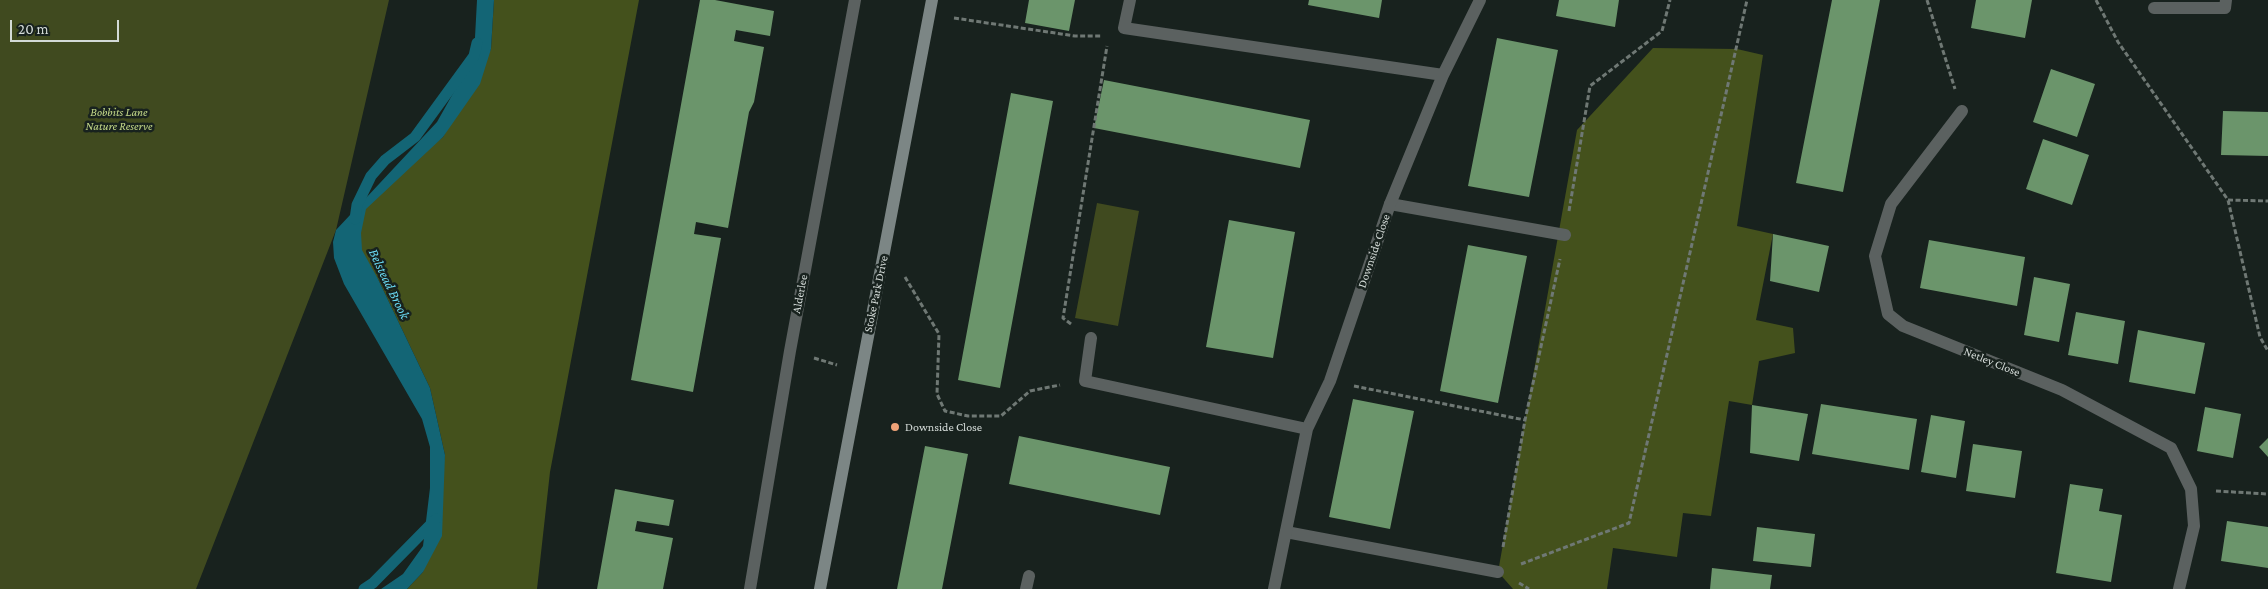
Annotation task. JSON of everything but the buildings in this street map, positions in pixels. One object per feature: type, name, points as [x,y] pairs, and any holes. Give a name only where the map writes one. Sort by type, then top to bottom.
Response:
[{"type":"street","name":"Alderlee","points":[[750,589],[790,351],[855,0]]},
{"type":"street","name":"Stoke Park Drive","points":[[820,589],[932,0]]},
{"type":"street","points":[[1130,0],[1124,28],[1443,75]]},
{"type":"street","name":"Downside Close","points":[[1274,589],[1307,429],[1330,381],[1390,204],[1443,75],[1480,0]]},
{"type":"street","points":[[2154,8],[2226,8],[2226,0]]},
{"type":"street","name":"Netley Close","points":[[1962,111],[1891,204],[1875,256],[1888,314],[1903,326],[2062,390],[2171,448],[2191,489],[2194,526],[2179,589]]},
{"type":"street","points":[[1390,204],[1565,236]]},
{"type":"street","points":[[1092,338],[1085,381],[1307,429]]},
{"type":"street","points":[[1286,532],[1498,572]]},
{"type":"path","points":[[1498,572],[1525,420],[1565,236],[1590,86],[1662,32],[1670,0]]},
{"type":"path","points":[[1498,572],[1628,523],[1747,0]]},
{"type":"path","points":[[1927,0],[1962,111]]},
{"type":"path","points":[[2096,0],[2118,42],[2228,200],[2260,337],[2268,351]]},
{"type":"path","points":[[928,14],[1075,36],[1108,36],[1124,28]]},
{"type":"path","points":[[1092,338],[1063,318],[1108,36]]},
{"type":"path","points":[[2228,200],[2268,201]]},
{"type":"path","points":[[882,267],[907,278],[939,334],[937,394],[945,411],[968,416],[1001,416],[1030,391],[1085,381]]},
{"type":"path","points":[[790,351],[860,371]]},
{"type":"path","points":[[1330,381],[1525,420]]},
{"type":"path","points":[[2191,489],[2268,494]]},
{"type":"green space","name":"Bobbits Lane Nature Reserve","points":[[0,0],[389,0],[336,230],[196,589],[0,589]]},
{"type":"green space","points":[[494,0],[639,0],[550,472],[537,589],[407,589],[423,572],[445,455],[430,388],[378,279],[356,252],[357,205],[443,137],[491,49]]},
{"type":"green space","points":[[1653,48],[1737,49],[1763,55],[1737,226],[1773,234],[1756,320],[1793,328],[1795,353],[1759,361],[1752,405],[1729,401],[1711,516],[1683,513],[1677,557],[1613,548],[1607,589],[1513,589],[1498,572],[1577,130]]},
{"type":"green space","points":[[1097,203],[1139,211],[1118,326],[1075,318]]},
{"type":"water","points":[[477,0],[494,0],[491,49],[480,84],[443,137],[366,209],[361,233],[362,250],[378,279],[430,388],[445,455],[442,536],[423,572],[407,589],[381,589],[403,574],[423,546],[430,488],[430,447],[422,419],[344,284],[334,258],[333,242],[336,230],[437,122],[474,56]]},
{"type":"waterway","name":"Belstead Brook","points":[[355,219],[357,205],[371,176],[385,160],[415,137],[474,56],[477,43]]},
{"type":"waterway","name":"Belstead Brook","points":[[364,589],[373,583],[436,519]]},
{"type":"place","name":"Downside Close","points":[[895,427]]}]
